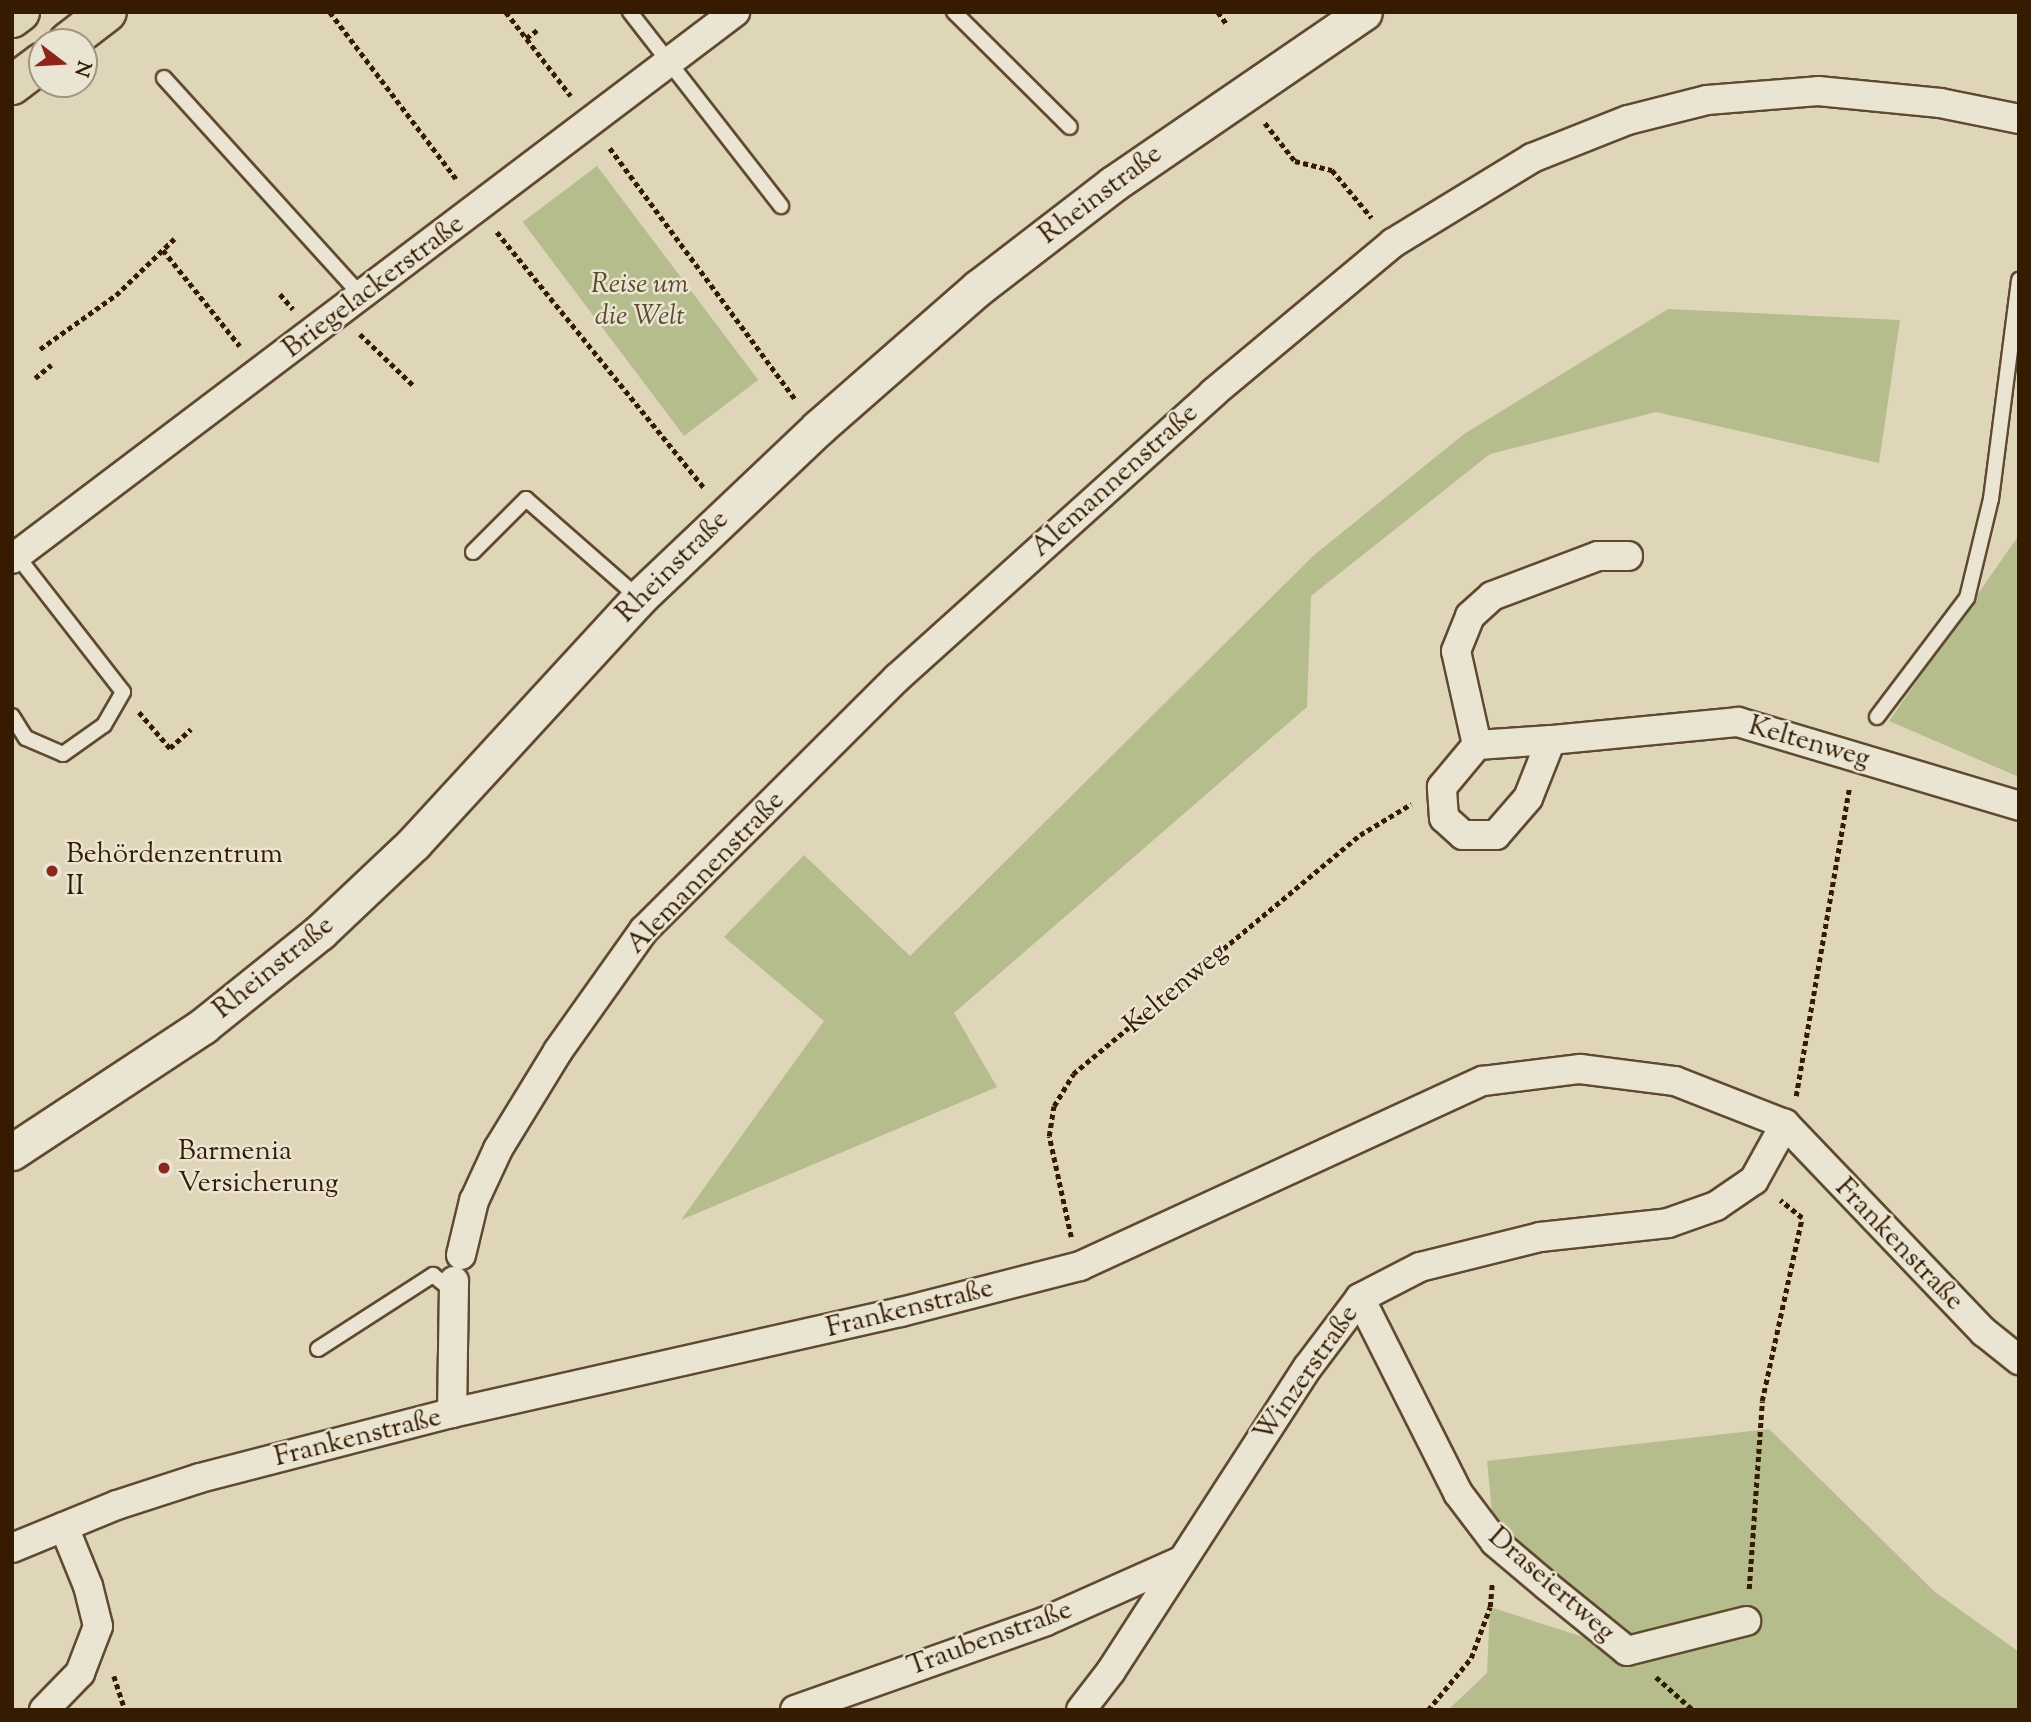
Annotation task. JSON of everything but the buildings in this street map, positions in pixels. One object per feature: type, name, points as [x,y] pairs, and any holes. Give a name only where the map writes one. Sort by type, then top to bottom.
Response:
[{"type":"main road","points":[[12,18],[20,12]]},
{"type":"main road","points":[[86,28],[107,12]]},
{"type":"main road","points":[[12,85],[28,73]]},
{"type":"street","name":"Briegelackerstraße","points":[[14,558],[479,209],[734,12]]},
{"type":"street","name":"Rheinstraße","points":[[13,1152],[203,1026],[320,932],[414,843],[639,598],[726,514],[978,288],[1113,184],[1241,93],[1364,12]]},
{"type":"street","name":"Alemannenstraße","points":[[452,1413],[456,1276],[474,1201],[498,1149],[558,1051],[644,930],[897,678],[1213,393],[1392,243],[1532,158],[1628,120],[1707,100],[1818,90],[1940,103],[2019,119]]},
{"type":"street","points":[[1551,740],[1528,798],[1496,835],[1463,835],[1444,818],[1442,787],[1477,745],[1456,651],[1470,616],[1492,596],[1598,556],[1628,556]]},
{"type":"street","name":"Keltenweg","points":[[1477,745],[1738,722],[2019,806]]},
{"type":"street","name":"Frankenstraße","points":[[12,1548],[200,1478],[452,1413],[901,1312],[1080,1266],[1483,1082],[1580,1069],[1675,1081],[1785,1124],[1975,1322],[2019,1360]]},
{"type":"street","name":"Winzerstraße","points":[[1081,1710],[1111,1671],[1308,1367],[1360,1298],[1420,1267],[1540,1237],[1668,1223],[1716,1206],[1754,1180],[1785,1124]]},
{"type":"street","name":"Draseiertweg","points":[[1360,1298],[1458,1493],[1495,1542],[1627,1650],[1746,1622]]},
{"type":"street","points":[[44,1710],[80,1673],[98,1626],[88,1586],[64,1527]]},
{"type":"street","name":"Traubenstraße","points":[[795,1710],[1046,1621],[1181,1561]]},
{"type":"lane","points":[[631,12],[781,206]]},
{"type":"lane","points":[[954,12],[1070,127]]},
{"type":"lane","points":[[164,78],[362,296]]},
{"type":"lane","name":"Keltenweg","points":[[1877,717],[1967,598],[1991,499],[2019,280]]},
{"type":"lane","points":[[473,552],[526,499],[639,598]]},
{"type":"lane","points":[[12,716],[26,738],[63,754],[104,725],[123,692],[14,558]]},
{"type":"lane","points":[[318,1349],[433,1275],[456,1276]]},
{"type":"path","points":[[330,12],[401,111],[726,514]]},
{"type":"path","points":[[506,12],[592,122],[771,371]]},
{"type":"path","points":[[1218,12],[1226,23]]},
{"type":"path","points":[[526,38],[539,29]]},
{"type":"path","points":[[1241,93],[1296,161],[1332,170],[1371,216]]},
{"type":"path","points":[[40,349],[116,295],[174,239]]},
{"type":"path","points":[[163,250],[262,370]]},
{"type":"path","points":[[339,314],[415,387]]},
{"type":"path","points":[[35,378],[51,365]]},
{"type":"path","points":[[123,692],[170,748],[191,729]]},
{"type":"path","name":"Keltenweg","points":[[1080,1266],[1049,1136],[1054,1106],[1073,1074],[1360,835],[1442,787]]},
{"type":"path","name":"Keltenweg","points":[[1785,1124],[1800,1086],[1849,790]]},
{"type":"path","points":[[1746,1622],[1762,1401],[1802,1217]]},
{"type":"path","points":[[1428,1710],[1471,1658],[1490,1607],[1495,1542]]},
{"type":"path","points":[[1627,1650],[1693,1710]]},
{"type":"green space","name":"Reise um die Welt","points":[[597,166],[758,380],[684,436],[523,222]]},
{"type":"green space","points":[[1668,309],[1900,320],[1879,463],[1656,412],[1490,454],[1311,596],[1307,707],[954,1013],[997,1087],[681,1220],[824,1021],[724,937],[804,855],[910,956],[1313,556],[1464,434]]},
{"type":"green space","points":[[2019,535],[2019,777],[1889,721]]},
{"type":"green space","points":[[1769,1429],[1935,1592],[2019,1652],[2019,1710],[1448,1710],[1487,1673],[1490,1607],[1624,1650],[1495,1542],[1487,1461]]},
{"type":"place","name":"Behördenzentrum II","points":[[52,871]]},
{"type":"place","name":"Barmenia Versicherung","points":[[164,1168]]}]
